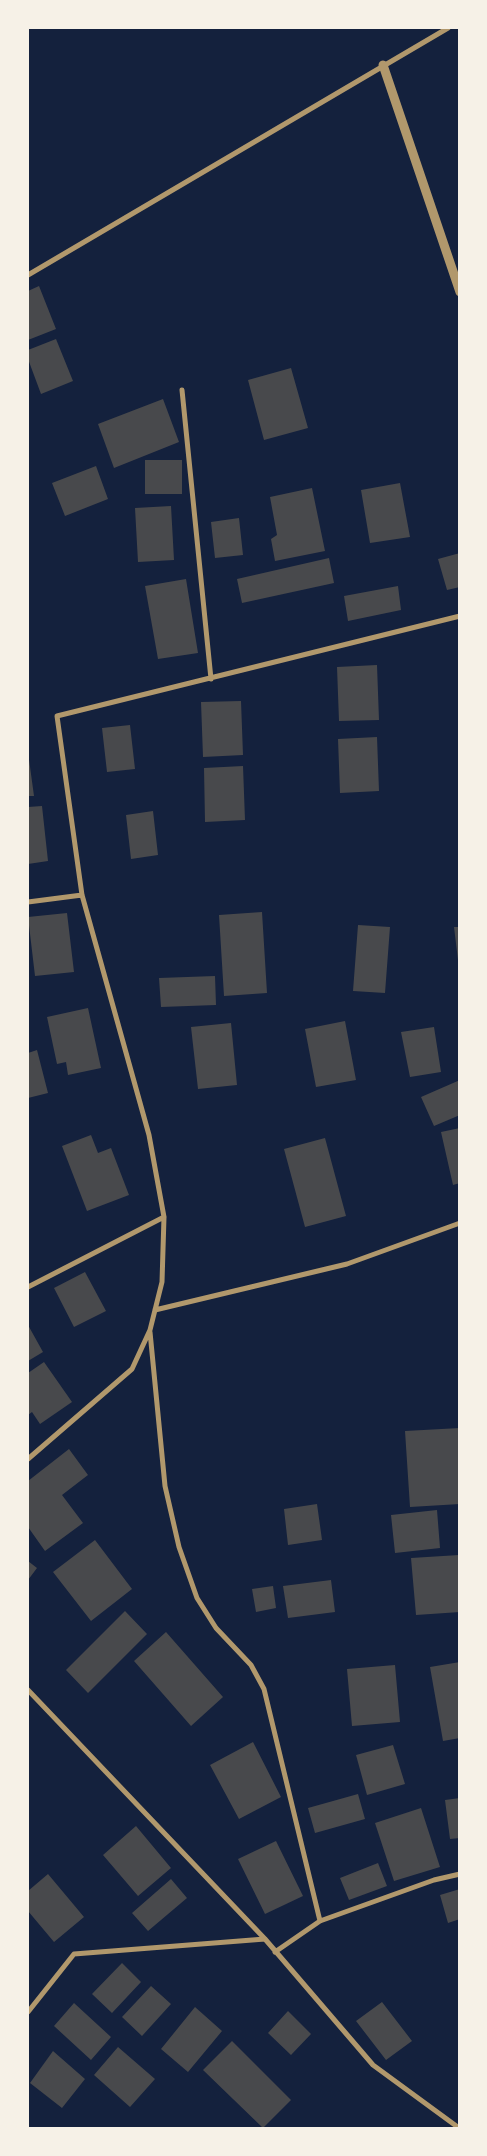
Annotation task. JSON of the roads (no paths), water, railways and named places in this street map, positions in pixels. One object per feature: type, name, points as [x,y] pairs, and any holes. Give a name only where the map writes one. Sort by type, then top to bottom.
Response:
[{"type":"street","points":[[28,275],[383,64],[448,28]]},
{"type":"street","points":[[383,64],[460,292]]},
{"type":"street","points":[[182,390],[211,679]]},
{"type":"street","points":[[28,1459],[132,1369],[150,1330],[162,1282],[164,1218],[149,1135],[82,895],[57,716],[460,616]]},
{"type":"street","points":[[28,902],[82,895]]},
{"type":"street","points":[[28,1288],[164,1218]]},
{"type":"street","points":[[155,1310],[347,1264],[460,1222]]},
{"type":"street","points":[[150,1330],[165,1486],[179,1547],[196,1598],[216,1628],[251,1665],[264,1689],[320,1921]]},
{"type":"street","points":[[28,1690],[265,1939],[373,2065],[459,2128]]},
{"type":"street","points":[[275,1952],[320,1921],[434,1880],[460,1874]]},
{"type":"street","points":[[28,2012],[74,1954],[265,1939]]}]
